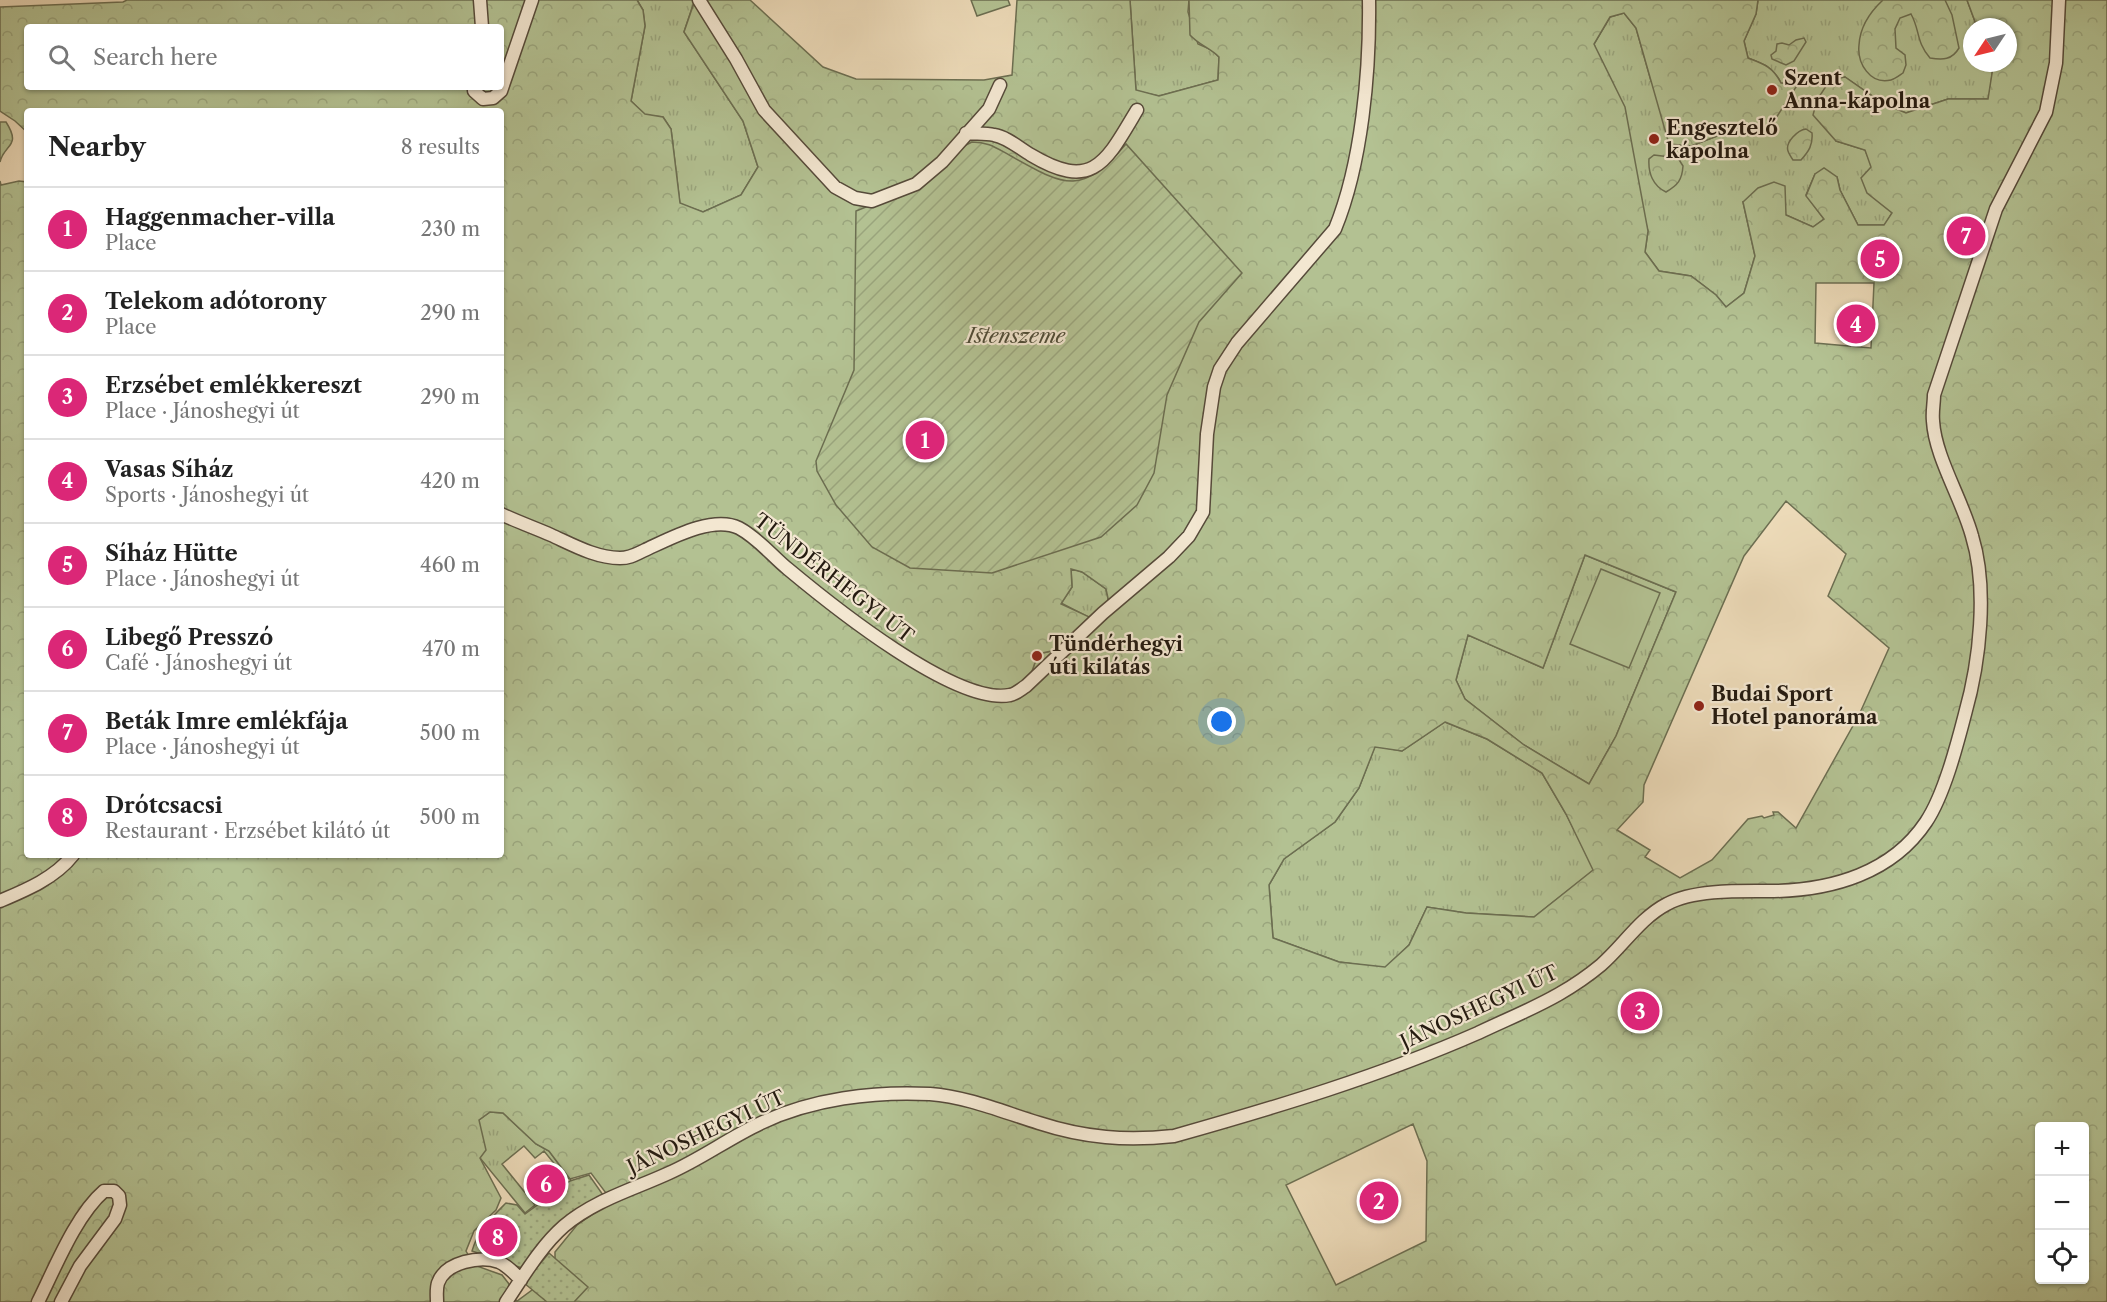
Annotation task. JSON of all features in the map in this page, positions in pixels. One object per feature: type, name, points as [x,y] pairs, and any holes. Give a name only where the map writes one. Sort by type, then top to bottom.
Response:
[{"type":"street","points":[[480,0],[482,24]]},
{"type":"street","points":[[504,82],[532,0]]},
{"type":"street","points":[[699,0],[765,110],[835,187],[855,198],[872,201],[916,183],[942,162],[989,109],[1000,85]]},
{"type":"street","name":"TÜNDÉRHEGYI ÚT","points":[[504,515],[583,550],[621,558],[631,558],[706,524],[730,525],[752,537],[811,588],[902,655],[946,679],[980,693],[1012,695],[1026,686],[1103,613],[1169,557],[1189,536],[1203,512],[1207,434],[1214,387],[1220,369],[1237,343],[1335,229],[1344,206],[1365,96],[1369,0]]},
{"type":"street","name":"JÁNOSHEGYI ÚT","points":[[506,1302],[544,1248],[563,1227],[590,1208],[606,1198],[669,1173],[762,1122],[812,1105],[853,1097],[930,1094],[982,1103],[1041,1124],[1096,1137],[1142,1139],[1174,1136],[1396,1068],[1511,1018],[1559,994],[1600,965],[1656,911],[1680,898],[1718,893],[1824,887],[1855,878],[1899,850],[1914,837],[1926,821],[1947,773],[1971,690],[1980,616],[1980,579],[1977,556],[1972,535],[1935,437],[1932,418],[1934,395],[1996,209],[2046,111],[2056,63],[2059,0]]},
{"type":"street","points":[[475,90],[477,96],[483,99],[493,98],[501,90]]},
{"type":"street","points":[[966,133],[995,135],[1048,165],[1074,172],[1098,165],[1118,142],[1137,110]]},
{"type":"street","points":[[0,901],[41,882],[71,858]]},
{"type":"street","points":[[38,1302],[92,1201],[104,1191],[114,1191],[119,1196],[120,1205],[115,1219],[80,1266],[61,1302]]},
{"type":"street","points":[[437,1302],[439,1280],[448,1270],[465,1262],[497,1261],[508,1267],[520,1280]]},
{"type":"green space","points":[[127,0],[637,0],[643,10],[645,26],[631,101],[645,114],[663,117],[671,129],[680,203],[703,212],[741,195],[758,167],[743,121],[684,32],[695,0],[750,0],[823,67],[856,79],[984,80],[1012,75],[1017,0],[1130,0],[1136,90],[1159,96],[1218,80],[1219,57],[1190,35],[1189,0],[1758,0],[1756,14],[1744,41],[1748,58],[1768,67],[1781,83],[1798,84],[1776,118],[1750,136],[1730,131],[1691,146],[1669,144],[1636,28],[1624,13],[1610,17],[1594,44],[1625,107],[1648,231],[1645,252],[1659,271],[1691,276],[1716,295],[1726,307],[1744,293],[1755,256],[1743,202],[1758,188],[1774,182],[1785,186],[1786,215],[1813,227],[1824,219],[1806,196],[1815,174],[1824,168],[1837,177],[1840,190],[1858,225],[1884,225],[1892,213],[1867,193],[1861,178],[1871,167],[1865,150],[1836,141],[1813,115],[1817,100],[1830,80],[1845,77],[1884,104],[1906,113],[1948,99],[1988,99],[1992,72],[2017,72],[2017,18],[1974,18],[1967,0],[2107,0],[2107,1302],[0,1302],[0,181],[1,185],[24,182],[24,858],[504,858],[504,108],[24,108],[24,129],[0,111],[0,7]],"holes":[[[1816,283],[1874,283],[1871,348],[1815,343]],[[1786,501],[1846,554],[1828,596],[1889,648],[1859,715],[1796,828],[1778,812],[1773,812],[1774,815],[1764,818],[1762,816],[1748,819],[1712,860],[1680,878],[1645,857],[1650,850],[1617,830],[1643,802],[1644,785],[1744,556]],[[1585,555],[1676,592],[1616,736],[1589,784],[1524,745],[1465,699],[1456,680],[1468,635],[1543,668]],[[1071,569],[1082,572],[1106,589],[1109,603],[1089,617],[1061,604],[1072,587]],[[1056,650],[1030,677],[1038,654]],[[1445,722],[1487,739],[1542,773],[1566,814],[1593,870],[1534,917],[1466,913],[1427,907],[1409,945],[1385,967],[1339,962],[1273,938],[1269,885],[1284,859],[1335,822],[1359,788],[1375,747],[1402,751]],[[490,1112],[503,1113],[536,1144],[549,1151],[570,1179],[591,1173],[612,1201],[577,1225],[555,1252],[555,1270],[547,1279],[517,1301],[507,1294],[509,1284],[502,1275],[474,1265],[466,1251],[474,1231],[496,1210],[501,1198],[480,1158],[486,1150],[479,1120]],[[1413,1124],[1427,1161],[1426,1241],[1336,1285],[1286,1185]]]},
{"type":"green space","points":[[637,0],[693,0],[684,32],[743,121],[758,167],[741,195],[703,212],[680,204],[671,129],[663,117],[645,115],[631,101],[645,26],[643,10]]},
{"type":"green space","points":[[971,0],[1008,0],[1010,5],[977,16]]},
{"type":"green space","points":[[1130,0],[1189,0],[1188,12],[1198,44],[1212,50],[1219,57],[1218,80],[1159,96],[1136,91]]},
{"type":"green space","points":[[1758,0],[1967,0],[1974,18],[1963,18],[1963,72],[1992,72],[1989,99],[1948,99],[1906,113],[1884,104],[1845,77],[1836,141],[1865,150],[1892,213],[1885,225],[1858,225],[1840,190],[1837,177],[1815,174],[1806,195],[1824,219],[1813,227],[1786,215],[1743,202],[1755,256],[1744,293],[1726,307],[1716,295],[1691,276],[1659,271],[1645,252],[1648,231],[1594,44],[1610,17],[1624,13],[1636,28],[1651,81],[1691,146],[1730,131],[1797,84],[1781,83],[1768,67],[1748,58],[1744,41],[1756,14]]},
{"type":"green space","points":[[1883,0],[1945,0],[1952,15],[1959,48],[1947,58],[1930,58],[1922,47],[1911,14],[1900,18],[1895,29],[1896,48],[1905,55],[1906,65],[1903,73],[1896,78],[1884,81],[1871,76],[1860,59],[1860,38],[1866,20]]},
{"type":"green space","points":[[1804,38],[1806,42],[1794,61],[1786,65],[1772,59],[1771,55],[1776,51],[1777,44],[1789,45]]},
{"type":"green space","points":[[0,122],[6,122],[12,141],[0,162]]},
{"type":"green space","points":[[1806,129],[1812,133],[1810,148],[1801,160],[1793,160],[1788,151],[1788,144],[1796,134]]},
{"type":"green space","name":"Istenszeme","points":[[972,142],[992,146],[1045,174],[1072,181],[1084,179],[1097,172],[1126,144],[1242,273],[1199,322],[1167,395],[1154,473],[1137,505],[1101,537],[992,573],[910,568],[872,547],[836,505],[817,471],[816,461],[854,370],[856,211],[908,190],[960,148]]},
{"type":"green space","points":[[1654,155],[1678,158],[1683,166],[1679,182],[1666,192],[1655,183],[1649,169],[1649,159]]},
{"type":"green space","points":[[1585,555],[1676,592],[1616,736],[1589,784],[1524,745],[1465,699],[1456,680],[1468,635],[1543,668]]},
{"type":"green space","points":[[1071,568],[1082,572],[1106,589],[1109,603],[1090,618],[1061,603],[1072,587]]},
{"type":"green space","points":[[1601,569],[1660,593],[1629,668],[1570,644]]},
{"type":"green space","points":[[1056,650],[1030,676],[1038,654]]},
{"type":"green space","points":[[1445,722],[1487,739],[1542,773],[1594,870],[1534,917],[1466,913],[1427,907],[1409,945],[1385,968],[1339,962],[1273,938],[1269,885],[1284,859],[1335,822],[1359,788],[1375,746],[1402,751]]},
{"type":"green space","points":[[490,1112],[503,1113],[536,1144],[549,1151],[570,1179],[565,1177],[544,1151],[535,1158],[524,1146],[502,1164],[535,1205],[525,1213],[480,1158],[479,1120]]},
{"type":"green space","points":[[589,1175],[603,1195],[571,1212],[540,1244],[522,1268],[472,1251],[481,1231],[506,1203],[517,1205],[525,1214],[570,1181]]},
{"type":"green space","points":[[549,1253],[588,1287],[574,1302],[547,1302],[524,1283]]},
{"type":"place","name":"Szent Anna-kápolna","points":[[1772,90]]},
{"type":"place","name":"Engesztelő kápolna","points":[[1654,139]]},
{"type":"place","name":"Beták Imre emlékfája","points":[[1966,236]]},
{"type":"place","name":"Síház Hütte","points":[[1880,259]]},
{"type":"place","name":"Vasas Síház","points":[[1856,324]]},
{"type":"place","name":"Haggenmacher-villa","points":[[925,440]]},
{"type":"place","name":"Tündérhegyi úti kilátás","points":[[1037,656]]},
{"type":"place","name":"Budai Sport Hotel panoráma","points":[[1699,706]]},
{"type":"place","name":"Erzsébet emlékkereszt","points":[[1640,1011]]},
{"type":"place","name":"Libegő Presszó","points":[[546,1184]]},
{"type":"place","name":"Telekom adótorony","points":[[1379,1201]]},
{"type":"place","name":"Drótcsacsi","points":[[498,1237]]}]
